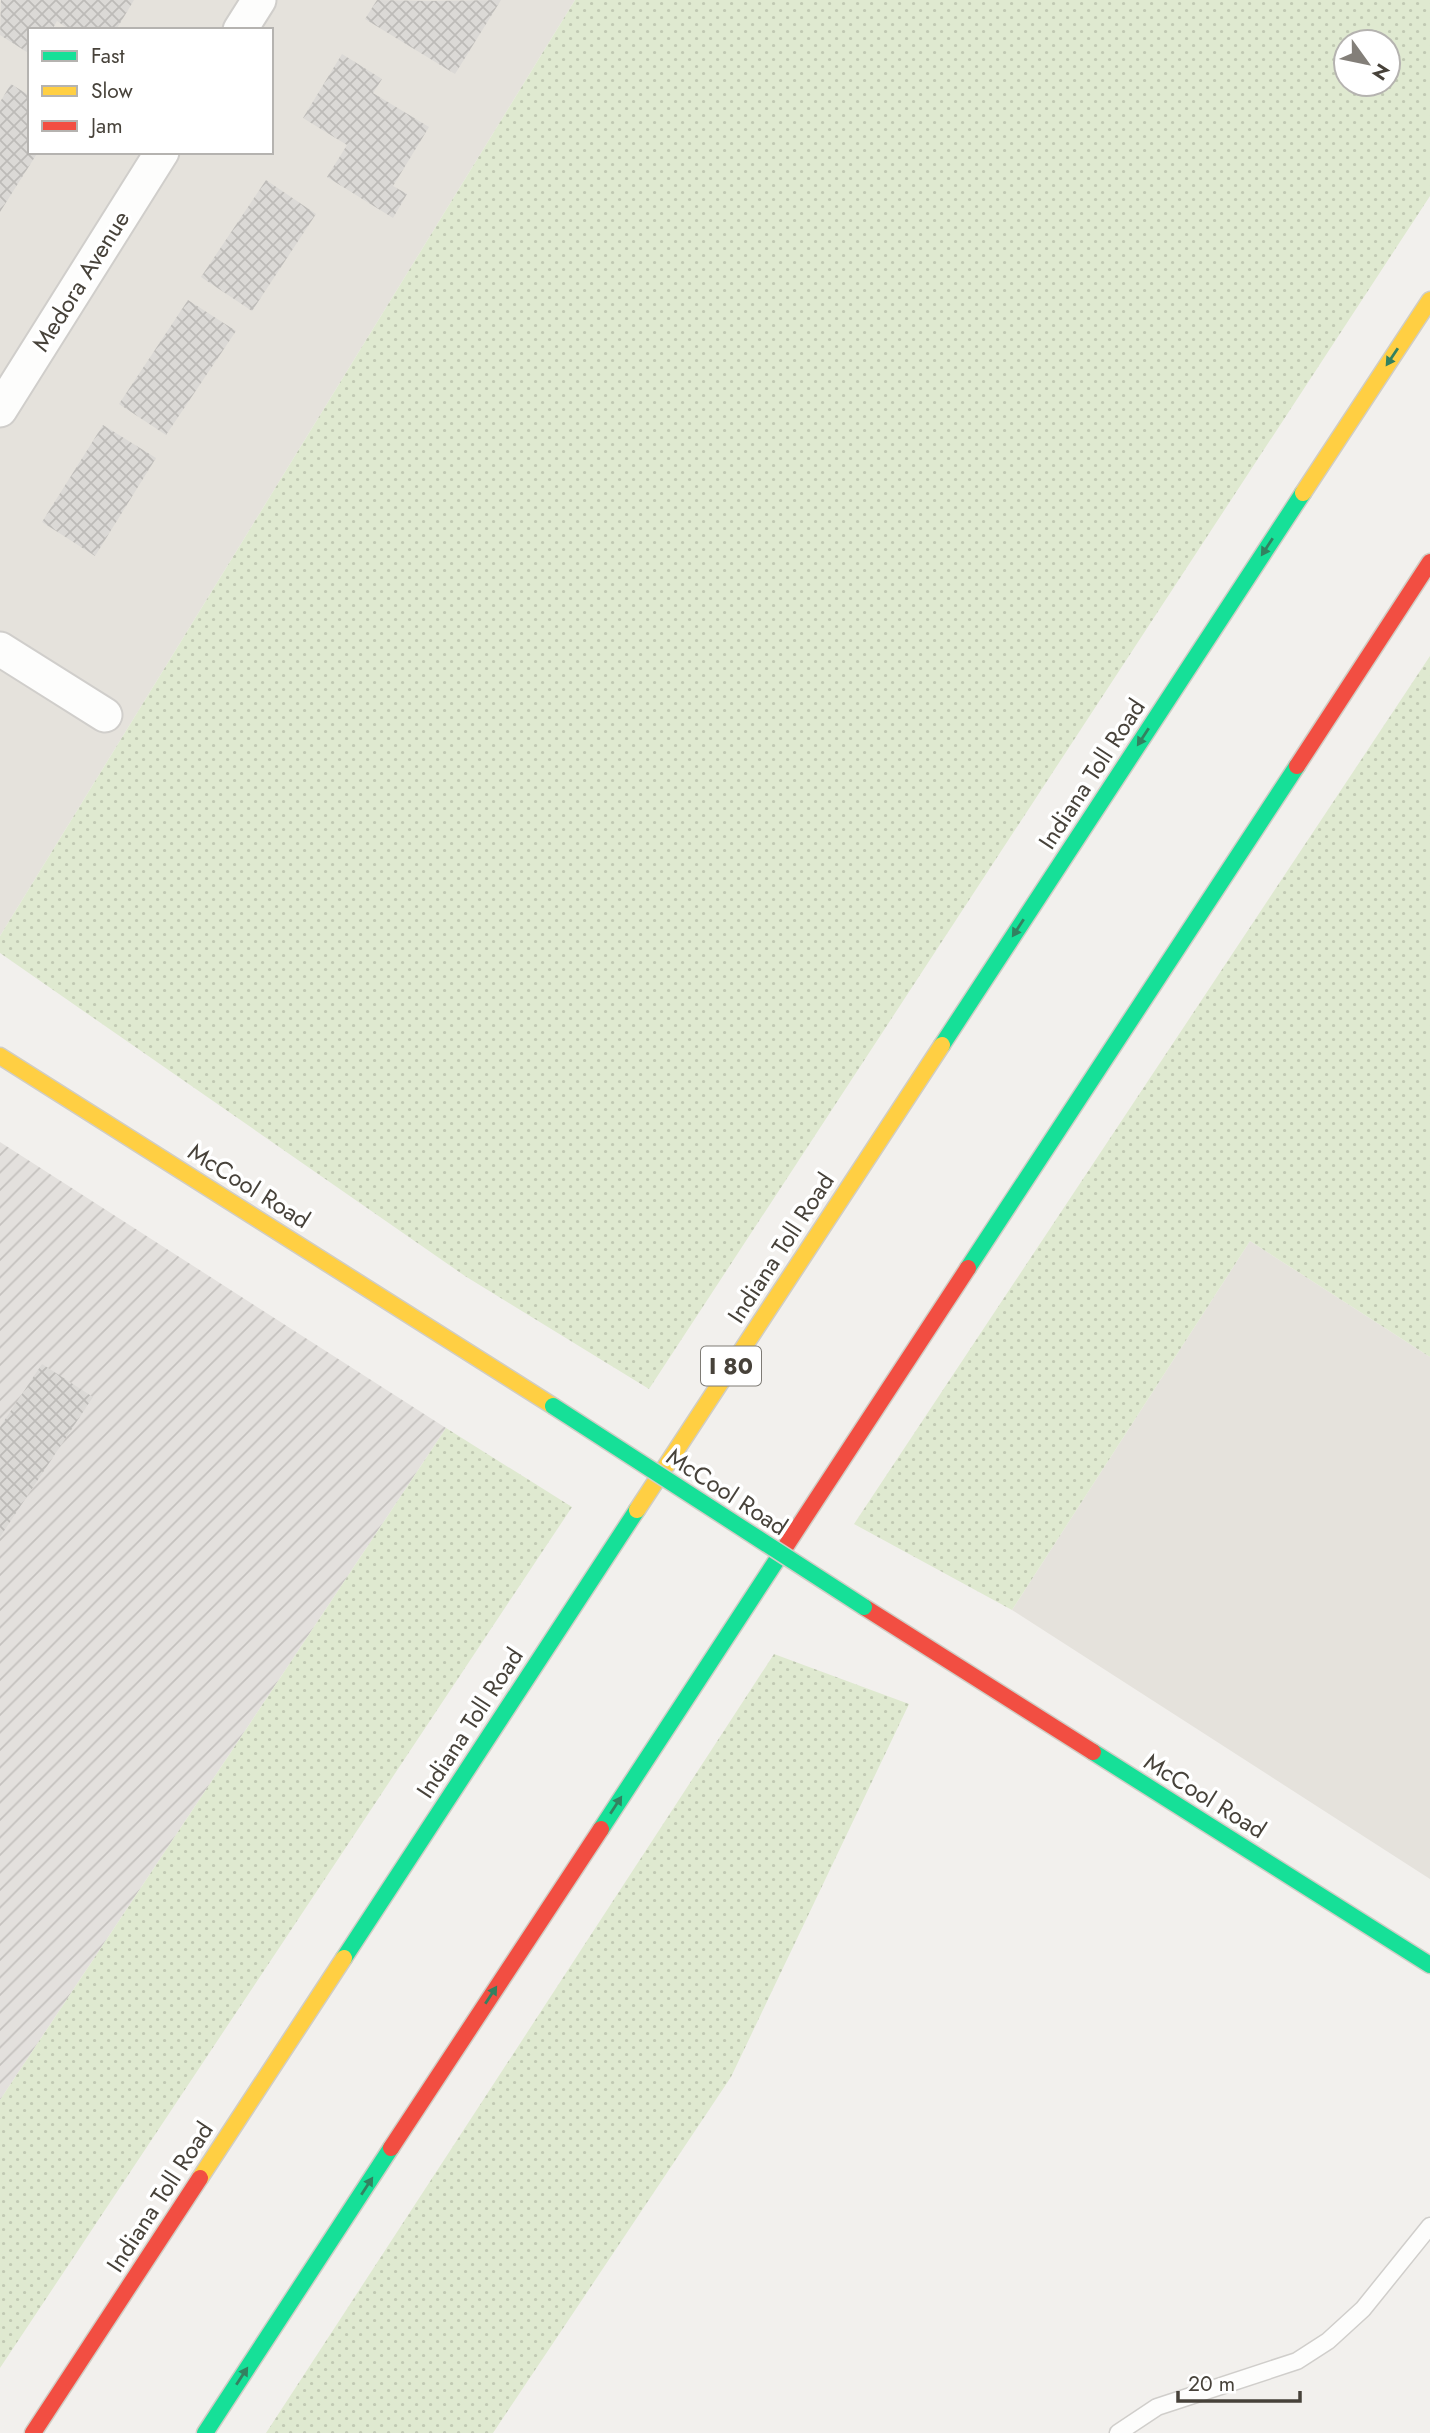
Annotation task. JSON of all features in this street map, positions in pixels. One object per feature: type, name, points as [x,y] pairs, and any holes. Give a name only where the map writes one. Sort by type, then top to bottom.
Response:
[{"type":"main road","name":"Indiana Toll Road","points":[[33,2433],[1430,300]]},
{"type":"main road","points":[[205,2433],[1430,562]]},
{"type":"main road","name":"McCool Road","points":[[0,1056],[1430,1965]]},
{"type":"street","points":[[241,28],[258,0]]},
{"type":"street","name":"Medora Avenue","points":[[0,410],[161,154]]},
{"type":"street","points":[[0,649],[104,715]]},
{"type":"lane","points":[[1118,2433],[1157,2407],[1297,2361],[1328,2341],[1363,2309],[1430,2226]]},
{"type":"shaded area","points":[[0,0],[575,0],[0,936]]},
{"type":"shaded area","points":[[0,1142],[446,1428],[0,2100]]},
{"type":"shaded area","points":[[1250,1241],[1430,1357],[1430,1879],[1012,1610]]},
{"type":"green space","points":[[575,0],[1430,0],[1430,196],[649,1389],[465,1276],[0,953],[0,936]]},
{"type":"green space","points":[[1430,656],[1430,1357],[1250,1241],[1012,1610],[854,1524]]},
{"type":"green space","points":[[446,1428],[572,1507],[0,2368],[0,2100]]},
{"type":"green space","points":[[774,1654],[909,1704],[731,2077],[493,2433],[266,2433]]},
{"type":"building","points":[[1,0],[134,0],[117,28],[67,28],[57,21],[53,28],[28,28],[28,53],[0,35]]},
{"type":"building","points":[[377,0],[501,0],[455,74],[365,19]]},
{"type":"building","points":[[342,54],[382,79],[373,93],[429,127],[393,186],[407,194],[393,218],[327,177],[347,145],[303,118]]},
{"type":"building","points":[[11,84],[28,95],[28,154],[37,154],[0,212],[0,102]]},
{"type":"building","points":[[266,180],[316,214],[252,311],[201,277]]},
{"type":"building","points":[[188,300],[236,331],[166,435],[119,404]]},
{"type":"building","points":[[103,425],[156,458],[95,556],[42,522]]},
{"type":"building","points":[[42,1364],[93,1397],[0,1537],[0,1427]]},
{"type":"traffic: fast","points":[[942,1045],[1303,493]]},
{"type":"traffic: fast","points":[[968,1268],[1297,766]]},
{"type":"traffic: fast","points":[[553,1406],[864,1607]]},
{"type":"traffic: fast","points":[[344,1958],[637,1510]]},
{"type":"traffic: fast","points":[[601,1829],[782,1552]]},
{"type":"traffic: fast","points":[[1093,1752],[1430,1965]]},
{"type":"traffic: fast","points":[[205,2433],[391,2148]]},
{"type":"traffic: slow","points":[[1303,493],[1430,300]]},
{"type":"traffic: slow","points":[[637,1510],[942,1045]]},
{"type":"traffic: slow","points":[[0,1056],[553,1406]]},
{"type":"traffic: slow","points":[[200,2178],[344,1958]]},
{"type":"traffic: jam","points":[[1297,766],[1430,562]]},
{"type":"traffic: jam","points":[[782,1552],[968,1268]]},
{"type":"traffic: jam","points":[[864,1607],[1093,1752]]},
{"type":"traffic: jam","points":[[391,2148],[601,1829]]},
{"type":"traffic: jam","points":[[33,2433],[200,2178]]}]
